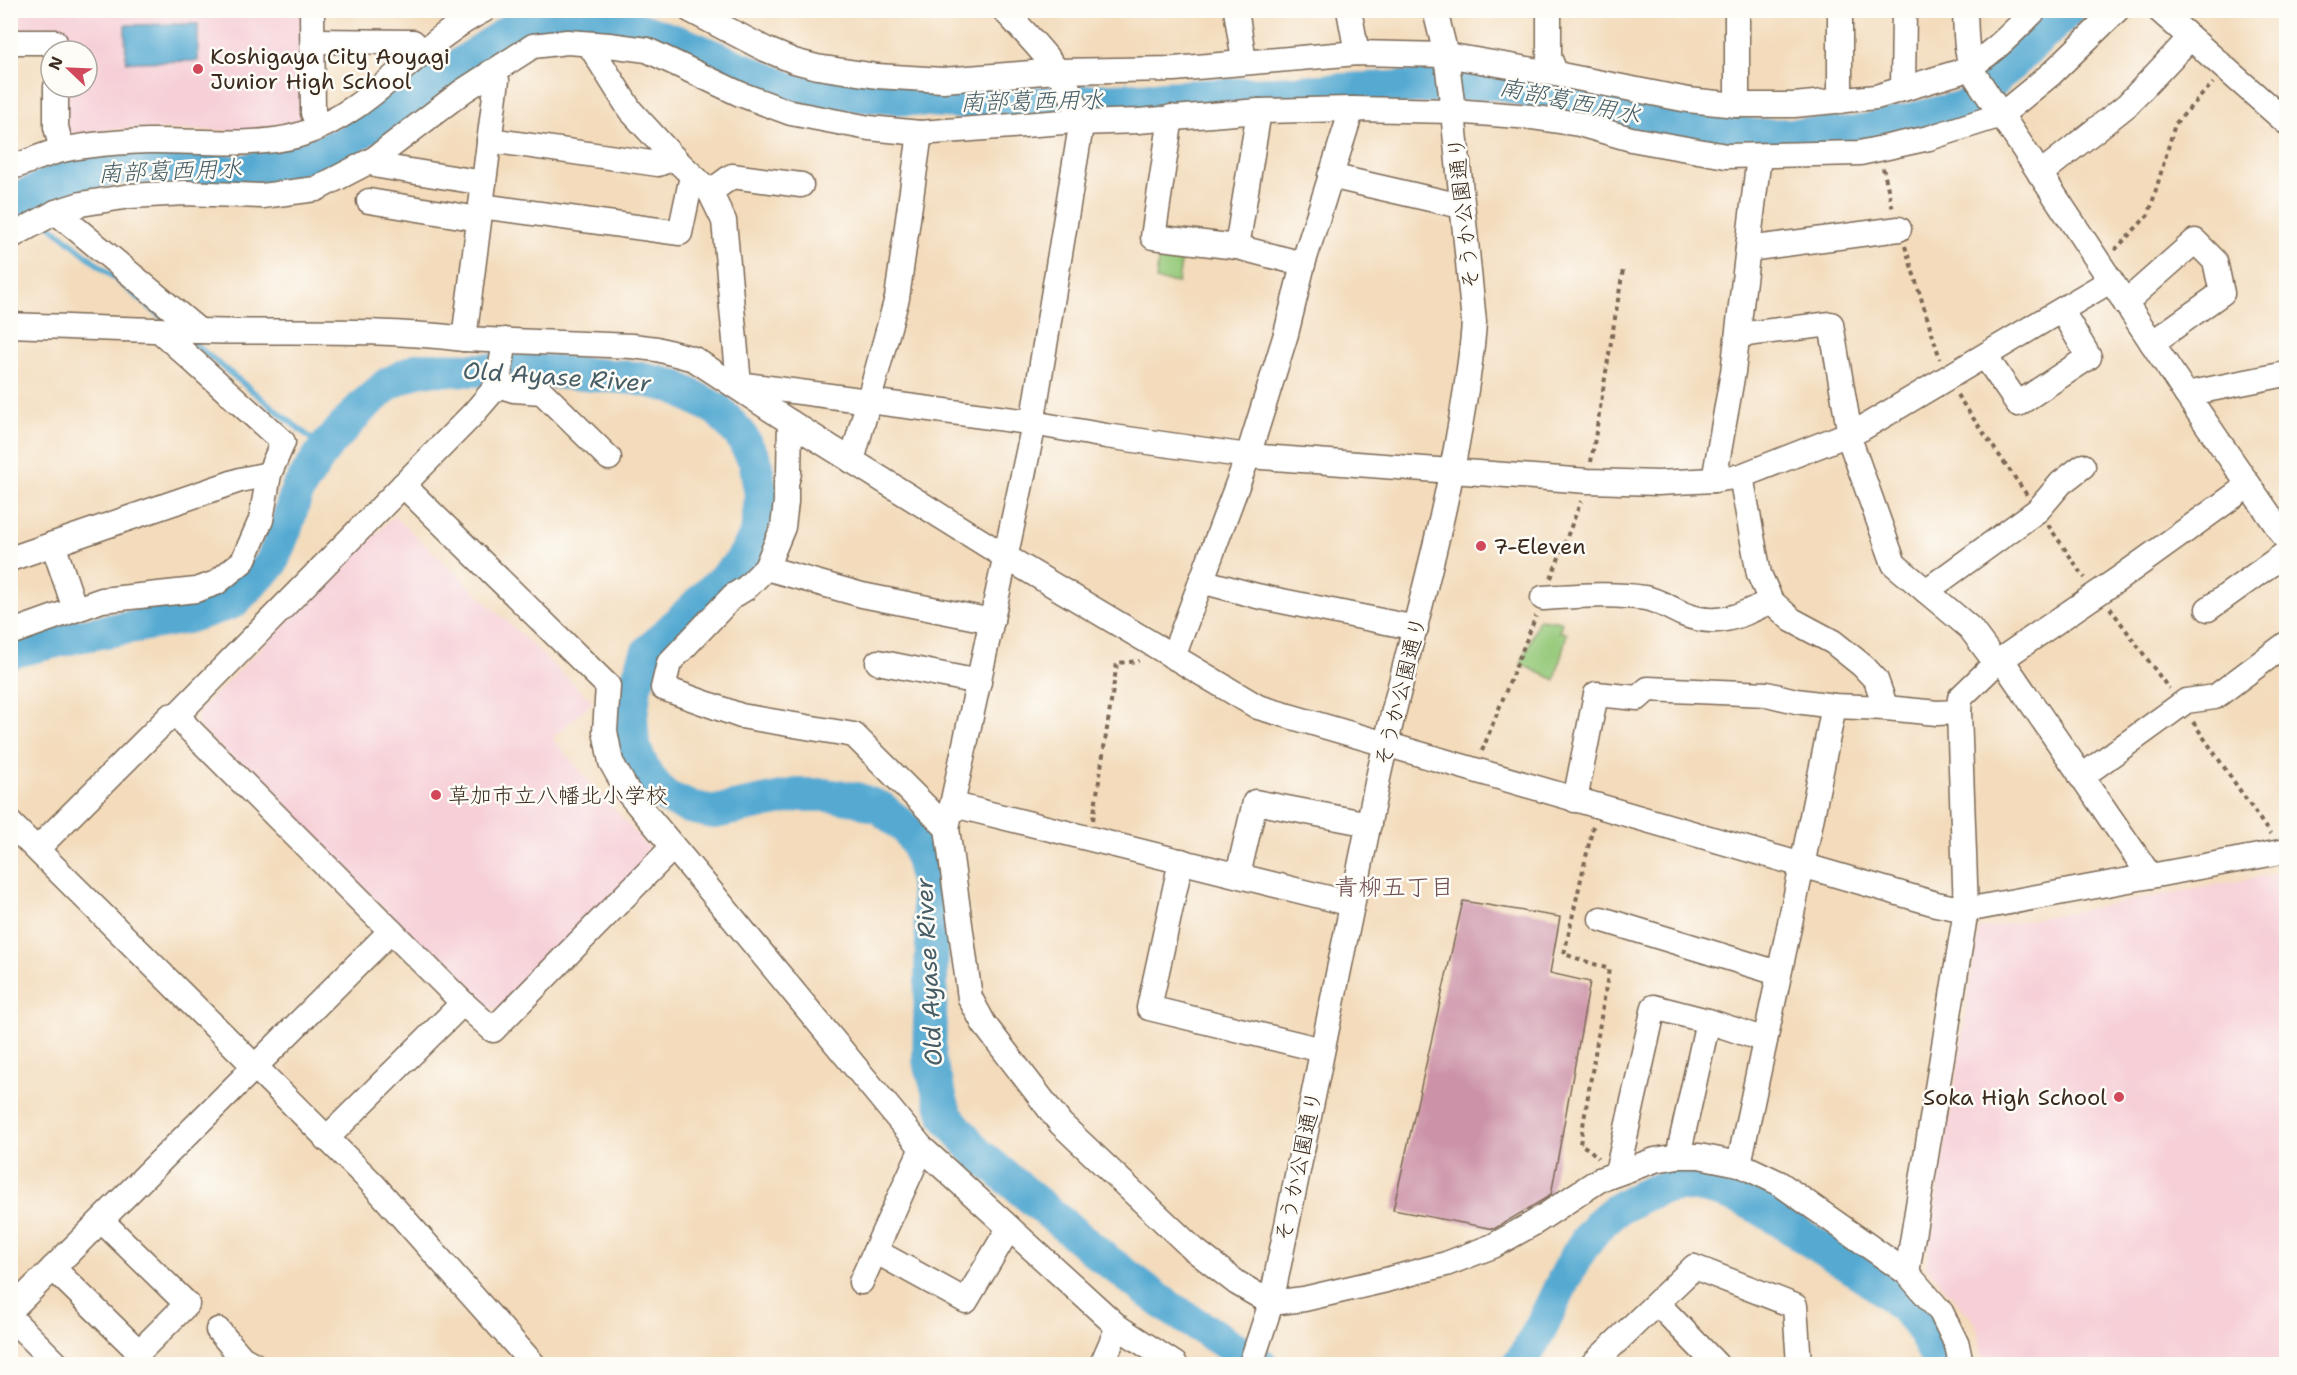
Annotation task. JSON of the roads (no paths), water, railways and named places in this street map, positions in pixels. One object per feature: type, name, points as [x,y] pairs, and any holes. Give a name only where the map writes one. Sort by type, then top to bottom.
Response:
[{"type":"street","points":[[312,10],[313,113],[320,126]]},
{"type":"street","points":[[10,168],[62,150],[148,141],[278,139],[299,135],[338,118],[456,28],[484,10]]},
{"type":"street","points":[[1004,10],[1060,74],[1081,120],[1033,424],[954,805],[947,828],[970,998],[984,1024],[1061,1124],[1192,1248],[1237,1283],[1268,1312],[1328,1293],[1446,1264],[1493,1246],[1534,1223],[1599,1180],[1655,1160],[1678,1156],[1699,1156],[1738,1164],[1779,1183],[1907,1273],[1941,1312],[1957,1345],[1961,1365]]},
{"type":"street","points":[[1236,10],[1244,62]]},
{"type":"street","points":[[1349,10],[1357,53]]},
{"type":"street","name":"そうか公園通り","points":[[1251,1365],[1268,1312],[1385,744],[1416,628],[1452,472],[1473,357],[1474,321],[1453,107],[1447,60],[1435,10]]},
{"type":"street","points":[[1549,10],[1549,57],[1556,74]]},
{"type":"street","points":[[1737,10],[1737,105]]},
{"type":"street","points":[[1840,10],[1840,100]]},
{"type":"street","points":[[1903,89],[1904,10]]},
{"type":"street","points":[[1965,10],[1966,34],[1973,72],[2110,281],[2286,539]]},
{"type":"street","points":[[697,12],[765,49],[794,61],[817,67],[877,76],[943,80],[1174,69],[1357,53],[1447,60],[1556,74],[1688,100],[1737,105],[1794,105],[1876,97],[1973,72],[2035,10]]},
{"type":"street","points":[[10,237],[56,213],[81,204],[130,196],[186,193],[262,196],[316,189],[374,159],[463,91],[533,46],[567,42],[647,50],[740,94],[791,113],[869,128],[920,133],[1081,120],[1109,123],[1259,111],[1453,107],[1579,124],[1631,139],[1679,149],[1726,156],[1759,156],[1860,153],[1889,148],[1929,138],[1998,112],[2051,74],[2117,10]]},
{"type":"street","points":[[2159,10],[2286,122]]},
{"type":"street","points":[[2040,174],[2127,105],[2190,39]]},
{"type":"street","points":[[313,41],[413,42],[424,52]]},
{"type":"street","points":[[10,42],[39,42]]},
{"type":"street","points":[[589,44],[630,110],[674,158],[710,192],[724,221],[732,381]]},
{"type":"street","points":[[464,339],[497,80],[491,72]]},
{"type":"street","points":[[56,99],[56,127],[62,150]]},
{"type":"street","points":[[1170,654],[1202,581],[1248,456],[1286,334],[1303,264],[1352,110]]},
{"type":"street","points":[[1237,247],[1259,111]]},
{"type":"street","points":[[1171,117],[1153,237],[1237,247],[1303,264]]},
{"type":"street","points":[[852,461],[897,298],[920,133]]},
{"type":"street","points":[[489,140],[658,164],[674,158]]},
{"type":"street","points":[[1714,480],[1733,372],[1759,156]]},
{"type":"street","points":[[374,159],[379,166],[481,203]]},
{"type":"street","points":[[369,201],[481,203],[680,233],[692,176]]},
{"type":"street","points":[[710,192],[732,176],[801,185]]},
{"type":"street","points":[[1330,176],[1461,206]]},
{"type":"street","points":[[56,213],[199,331]]},
{"type":"street","points":[[1748,249],[1899,229]]},
{"type":"street","points":[[2125,303],[2195,241],[2215,261],[2222,293],[2152,343]]},
{"type":"street","points":[[732,381],[1248,456],[1588,481],[1658,483],[1714,480],[1741,476],[1764,465],[1849,435],[2110,281]]},
{"type":"street","points":[[1985,356],[2018,404],[2089,357],[2062,311]]},
{"type":"street","points":[[1738,335],[1831,324],[1849,435],[1894,564],[1970,628],[1999,661],[2150,876]]},
{"type":"street","points":[[10,325],[439,336],[657,349],[694,359],[1006,557],[1257,707],[1936,904],[1966,910],[2286,851]]},
{"type":"street","points":[[10,633],[102,600],[196,590],[216,583],[243,561],[261,520],[269,474],[284,442],[159,330]]},
{"type":"street","points":[[37,849],[170,716],[178,714],[498,385],[505,340]]},
{"type":"street","points":[[2186,394],[2286,374]]},
{"type":"street","points":[[498,385],[514,390],[542,392],[609,458]]},
{"type":"street","points":[[790,422],[789,473],[786,483],[783,527],[766,568],[746,588],[733,596],[669,663],[663,688],[741,716],[854,735],[947,828]]},
{"type":"street","points":[[1926,591],[2038,510],[2061,483],[2084,466]]},
{"type":"street","points":[[10,559],[229,484],[269,474]]},
{"type":"street","points":[[1741,476],[1759,574],[1771,601],[1792,620],[1833,642],[1863,666],[1876,680],[1886,708]]},
{"type":"street","points":[[403,485],[608,686],[605,731],[611,762],[629,794],[922,1148],[1118,1327],[1175,1365]]},
{"type":"street","points":[[1907,1273],[1966,910],[1960,698],[1999,661],[2249,485]]},
{"type":"street","points":[[53,544],[75,609]]},
{"type":"street","points":[[2208,609],[2286,553]]},
{"type":"street","points":[[766,568],[862,595],[992,621]]},
{"type":"street","points":[[1202,581],[1257,596],[1416,628]]},
{"type":"street","points":[[1553,601],[1626,596],[1649,598],[1686,615],[1703,620],[1721,621],[1739,617],[1771,601]]},
{"type":"street","points":[[2081,777],[2186,701],[2215,697],[2286,644]]},
{"type":"street","points":[[878,662],[979,682]]},
{"type":"street","points":[[1575,800],[1596,694],[1638,698],[1648,689],[1767,694],[1833,706],[1937,713],[1959,712]]},
{"type":"street","points":[[1738,1164],[1802,866],[1833,706]]},
{"type":"street","points":[[178,714],[187,727],[463,1003],[493,1030],[673,847]]},
{"type":"street","points":[[1238,875],[1255,802],[1369,824]]},
{"type":"street","points":[[954,805],[1352,904]]},
{"type":"street","points":[[10,823],[372,1183],[533,1365]]},
{"type":"street","points":[[1181,861],[1149,1008],[1322,1050]]},
{"type":"street","points":[[1601,919],[1778,973]]},
{"type":"street","points":[[10,1311],[391,931]]},
{"type":"street","points":[[326,1139],[463,1003]]},
{"type":"street","points":[[1614,1174],[1654,1007],[1708,1021],[1765,1040]]},
{"type":"street","points":[[1678,1156],[1708,1021]]},
{"type":"street","points":[[861,1282],[922,1148]]},
{"type":"street","points":[[54,1268],[139,1352],[187,1304],[102,1221]]},
{"type":"street","points":[[875,1251],[966,1301],[1009,1227]]},
{"type":"street","points":[[1593,1365],[1694,1267],[1795,1306],[1799,1365]]},
{"type":"street","points":[[1658,1304],[1716,1365]]},
{"type":"street","points":[[10,1317],[57,1365]]},
{"type":"street","points":[[1102,1365],[1118,1327]]},
{"type":"street","points":[[218,1330],[244,1362]]},
{"type":"water","points":[[198,24],[198,61],[126,62],[125,25]]},
{"type":"waterway","name":"南部葛西用水","points":[[10,203],[63,178],[123,167],[239,172],[307,157],[348,141],[521,23],[578,16],[605,18],[686,45],[794,91],[1002,105],[1500,83],[1561,102],[1756,136],[1856,133],[1967,106],[2069,10]]},
{"type":"waterway","points":[[23,196],[39,214]]},
{"type":"waterway","points":[[46,222],[168,322]]},
{"type":"waterway","points":[[187,338],[324,449]]},
{"type":"waterway","name":"Old Ayase River","points":[[10,652],[78,636],[187,617],[233,602],[271,564],[297,491],[324,449],[361,408],[388,384],[419,369],[543,371],[635,378],[673,386],[718,410],[740,434],[755,461],[761,495],[757,534],[740,563],[647,653],[635,686],[631,717],[633,746],[645,773],[664,796],[689,807],[714,812],[797,795],[825,795],[856,799],[881,808],[907,829],[918,847],[925,874],[932,939],[929,1060],[946,1116],[976,1152],[1101,1256],[1170,1308],[1260,1364]]},
{"type":"waterway","name":"Old Ayase River","points":[[1519,1364],[1531,1346],[1573,1262],[1599,1225],[1615,1211],[1640,1197],[1659,1189],[1678,1185],[1723,1192],[1752,1204],[1862,1274],[1889,1294],[1913,1317],[1925,1334],[1939,1364]]},
{"type":"place","name":"Koshigaya City Aoyagi Junior High School","points":[[198,69]]},
{"type":"place","name":"7-Eleven","points":[[1481,546]]},
{"type":"place","name":"草加市立八幡北小学校","points":[[436,795]]},
{"type":"place","name":"Soka High School","points":[[2119,1097]]},
{"type":"district","name":"青柳五丁目","points":[[1394,887]]}]
